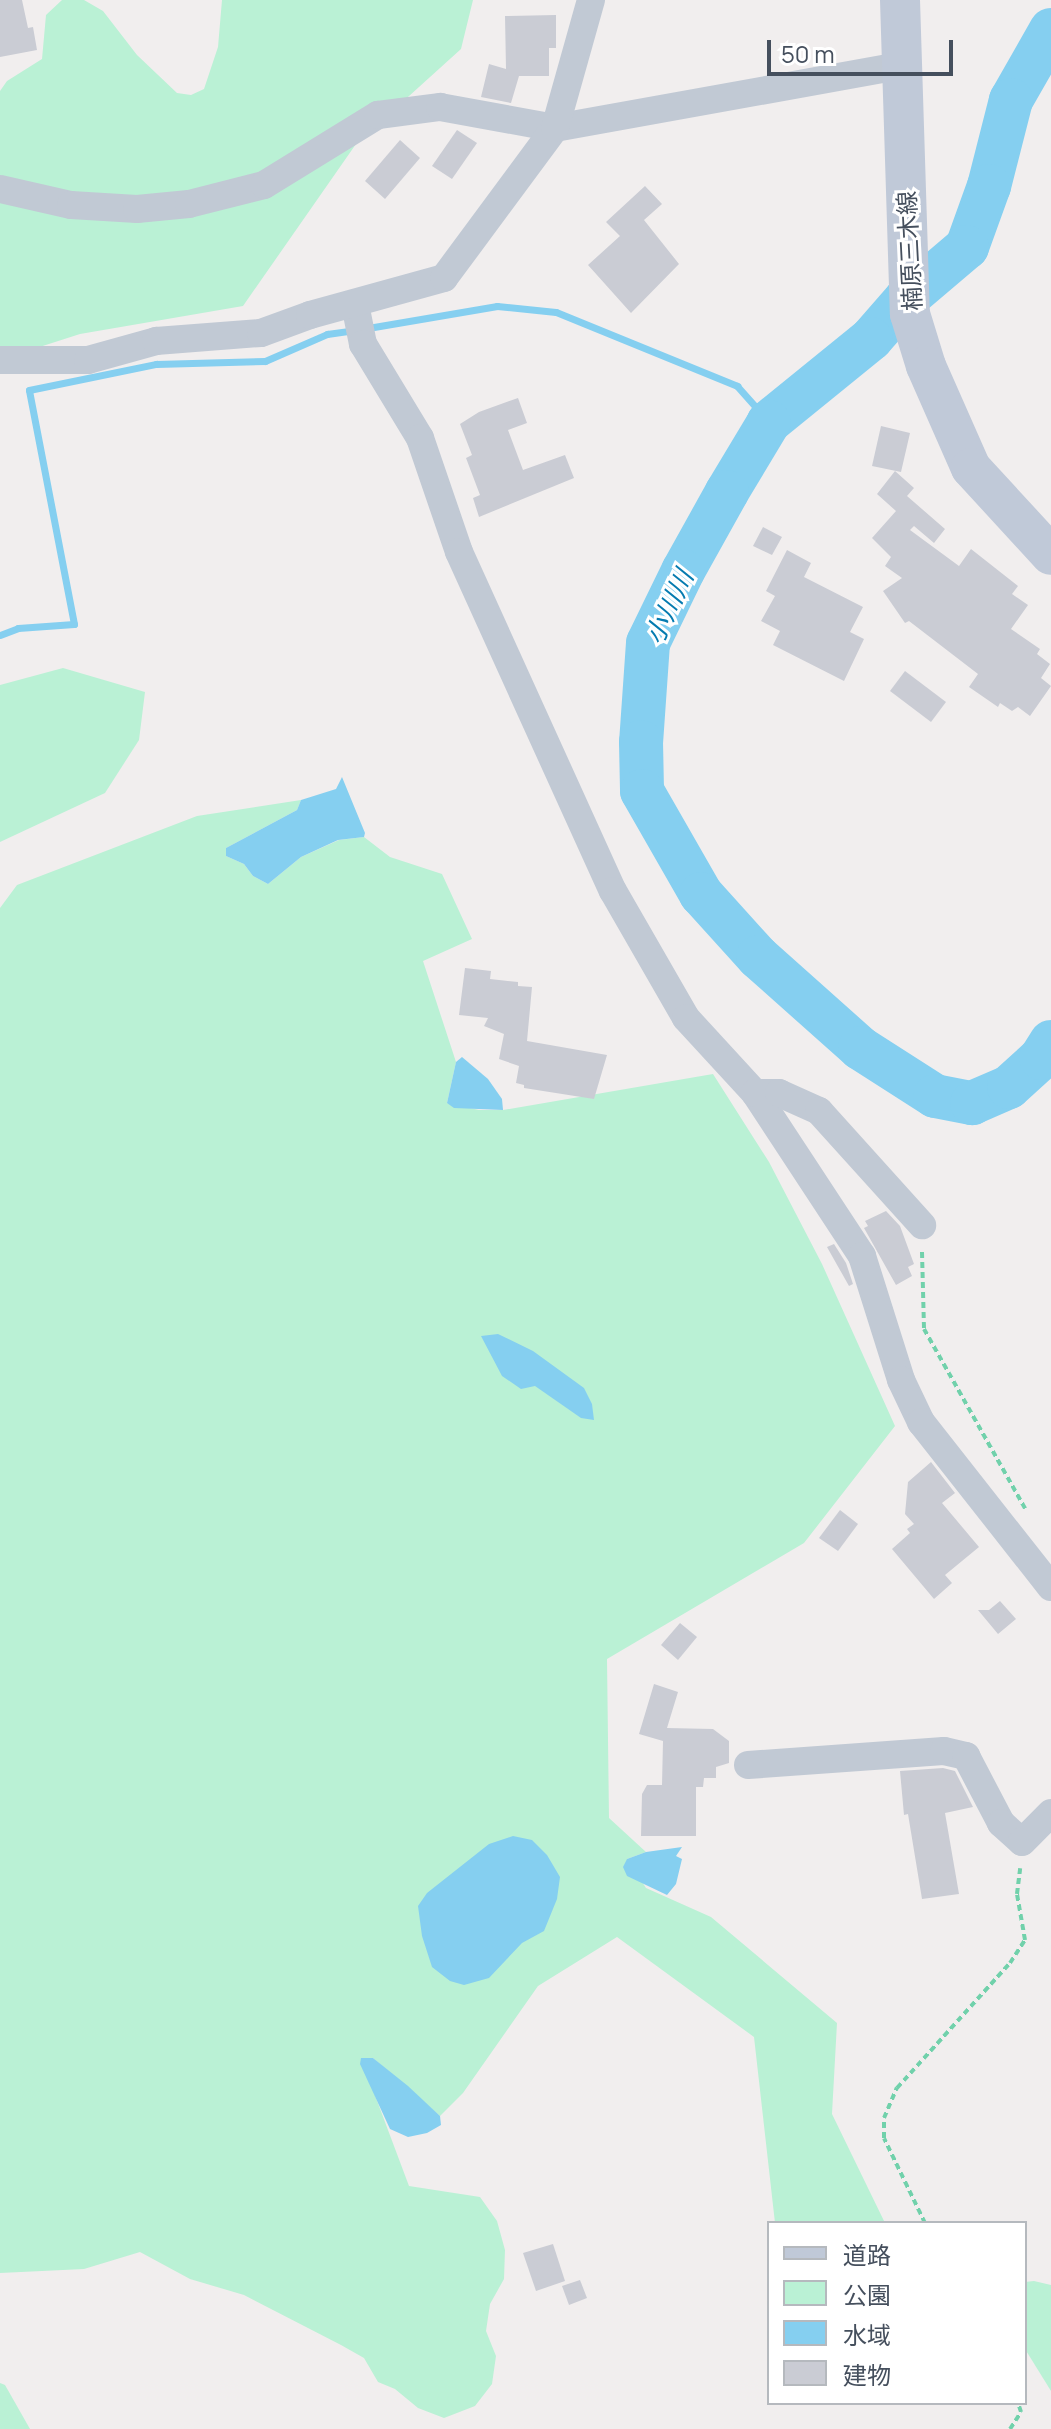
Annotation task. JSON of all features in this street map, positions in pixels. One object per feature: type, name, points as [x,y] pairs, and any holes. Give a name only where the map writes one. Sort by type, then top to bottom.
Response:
[{"type":"main road","name":"楠原三木線","points":[[900,0],[910,314],[926,366],[971,468],[1051,555]]},
{"type":"street","points":[[0,360],[88,360],[156,341],[261,333],[444,278],[555,128],[591,0]]},
{"type":"street","points":[[0,189],[71,205],[137,209],[189,204],[264,185],[378,115],[440,107],[555,128],[900,66]]},
{"type":"street","points":[[355,304],[363,344],[420,438],[459,552],[613,891],[686,1018],[755,1093],[862,1256],[901,1380],[921,1422],[1051,1587]]},
{"type":"street","points":[[755,1093],[779,1093],[819,1111],[922,1225]]},
{"type":"street","points":[[748,1765],[944,1751],[966,1756],[1001,1823],[1022,1842],[1051,1813]]},
{"type":"path","points":[[922,1225],[924,1329],[1030,1518]]},
{"type":"path","points":[[924,2221],[884,2138],[884,2118],[897,2088],[1010,1963],[1025,1940],[1017,1894],[1022,1842]]},
{"type":"path","points":[[1010,2429],[1021,2412],[1019,2405]]},
{"type":"green space","points":[[62,0],[84,0],[103,11],[137,55],[177,93],[191,95],[204,89],[218,47],[222,0],[473,0],[461,49],[356,144],[243,306],[80,334],[24,352],[0,350],[0,91],[7,81],[42,59],[46,15]]},
{"type":"green space","points":[[63,668],[145,692],[139,740],[105,793],[0,842],[0,685]]},
{"type":"green space","points":[[301,800],[297,810],[226,848],[226,856],[244,864],[253,876],[268,884],[301,857],[339,840],[364,837],[390,857],[442,874],[472,939],[423,961],[456,1062],[447,1103],[479,1110],[503,1110],[713,1074],[769,1162],[822,1264],[895,1426],[804,1543],[607,1659],[609,1818],[646,1852],[627,1859],[646,1888],[711,1917],[837,2023],[832,2114],[884,2221],[775,2221],[754,2037],[617,1937],[538,1986],[463,2093],[440,2116],[373,2058],[361,2058],[409,2186],[480,2197],[497,2221],[505,2250],[504,2279],[490,2304],[486,2331],[496,2356],[492,2384],[475,2406],[444,2418],[418,2408],[395,2389],[378,2382],[364,2358],[341,2345],[244,2295],[190,2279],[140,2252],[84,2269],[0,2273],[0,908],[17,885],[197,816]]},
{"type":"green space","points":[[1027,2282],[1051,2285],[1051,2391],[1027,2352]]},
{"type":"green space","points":[[0,2383],[5,2385],[30,2429],[0,2429]]},
{"type":"water","points":[[342,777],[364,837],[338,840],[301,857],[268,884],[253,876],[244,864],[226,856],[226,848],[297,810],[301,800],[336,789]]},
{"type":"water","points":[[462,1057],[488,1079],[502,1099],[503,1110],[454,1108],[447,1103],[456,1062]]},
{"type":"water","points":[[498,1334],[533,1351],[584,1388],[592,1404],[594,1420],[581,1418],[535,1386],[521,1389],[502,1376],[481,1336]]},
{"type":"water","points":[[513,1836],[532,1840],[547,1855],[560,1877],[557,1899],[544,1931],[522,1943],[489,1978],[464,1985],[450,1981],[432,1967],[422,1936],[418,1906],[427,1893],[489,1844]]},
{"type":"water","points":[[682,1847],[676,1856],[682,1859],[676,1884],[667,1895],[627,1876],[623,1867],[627,1859],[646,1852]]},
{"type":"water","points":[[361,2058],[373,2058],[408,2086],[440,2116],[441,2125],[427,2133],[408,2137],[390,2129],[360,2064]]},
{"type":"building","points":[[0,0],[22,0],[28,28],[33,27],[37,50],[0,57]]},
{"type":"building","points":[[556,15],[556,48],[549,48],[549,76],[519,76],[511,103],[481,97],[489,64],[506,69],[505,16]]},
{"type":"building","points":[[457,130],[477,143],[452,179],[432,166]]},
{"type":"building","points":[[400,140],[420,158],[385,199],[365,181]]},
{"type":"building","points":[[645,186],[662,204],[644,220],[679,264],[631,313],[588,265],[620,236],[606,222]]},
{"type":"building","points":[[518,398],[527,423],[508,430],[523,470],[565,455],[574,478],[479,517],[473,498],[480,495],[466,458],[472,455],[460,424],[479,412]]},
{"type":"building","points":[[881,426],[910,433],[901,472],[872,466]]},
{"type":"building","points":[[895,471],[914,488],[907,496],[945,529],[934,543],[914,526],[910,530],[959,566],[971,549],[1018,586],[1012,594],[1028,605],[1011,629],[1040,649],[1037,654],[1050,664],[1041,678],[1051,686],[1030,716],[1018,707],[1012,711],[1000,703],[998,707],[969,687],[978,674],[909,621],[905,623],[883,591],[902,578],[885,566],[891,557],[872,538],[896,511],[877,494]]},
{"type":"building","points":[[763,527],[782,537],[772,555],[753,546]]},
{"type":"building","points":[[787,550],[811,563],[804,577],[863,607],[850,632],[864,639],[844,681],[773,645],[780,631],[761,621],[775,596],[766,591]]},
{"type":"building","points":[[905,671],[946,702],[931,722],[890,691]]},
{"type":"building","points":[[465,968],[491,971],[490,979],[532,987],[527,1041],[607,1055],[594,1099],[524,1088],[524,1085],[516,1083],[519,1066],[499,1059],[504,1034],[484,1026],[488,1018],[459,1015]]},
{"type":"building","points":[[886,1211],[900,1226],[914,1264],[908,1267],[912,1276],[896,1285],[864,1228],[868,1226],[865,1221]]},
{"type":"building","points":[[834,1244],[846,1263],[853,1284],[849,1286],[827,1247]]},
{"type":"building","points":[[931,1462],[955,1493],[942,1503],[979,1547],[945,1575],[952,1583],[934,1599],[892,1549],[910,1533],[907,1529],[914,1524],[905,1514],[908,1482]]},
{"type":"building","points":[[840,1510],[858,1524],[838,1551],[819,1538]]},
{"type":"building","points":[[1000,1601],[1016,1619],[998,1634],[978,1610],[989,1610]]},
{"type":"building","points":[[680,1623],[697,1637],[678,1660],[661,1645]]},
{"type":"building","points":[[654,1684],[678,1692],[667,1728],[713,1729],[729,1741],[729,1763],[716,1767],[716,1778],[704,1778],[703,1787],[696,1787],[696,1836],[641,1836],[642,1794],[647,1785],[662,1785],[663,1741],[639,1734]]},
{"type":"building","points":[[943,1768],[955,1771],[973,1807],[945,1813],[959,1894],[922,1899],[908,1814],[904,1815],[900,1771]]},
{"type":"building","points":[[553,2244],[565,2281],[536,2291],[523,2253]]},
{"type":"building","points":[[580,2280],[587,2298],[569,2305],[562,2286]]},
{"type":"waterway","name":"小川川","points":[[1051,30],[1011,100],[989,186],[967,247],[906,299],[871,339],[769,422],[727,492],[648,643],[641,742],[642,791],[701,894],[758,957],[860,1048],[935,1096],[972,1103],[1009,1087],[1041,1058],[1051,1042]]},
{"type":"waterway","points":[[368,328],[497,306],[556,312],[737,386],[769,422]]},
{"type":"waterway","points":[[0,635],[18,628],[74,624],[29,390],[156,364],[265,361],[327,334],[355,330]]}]
